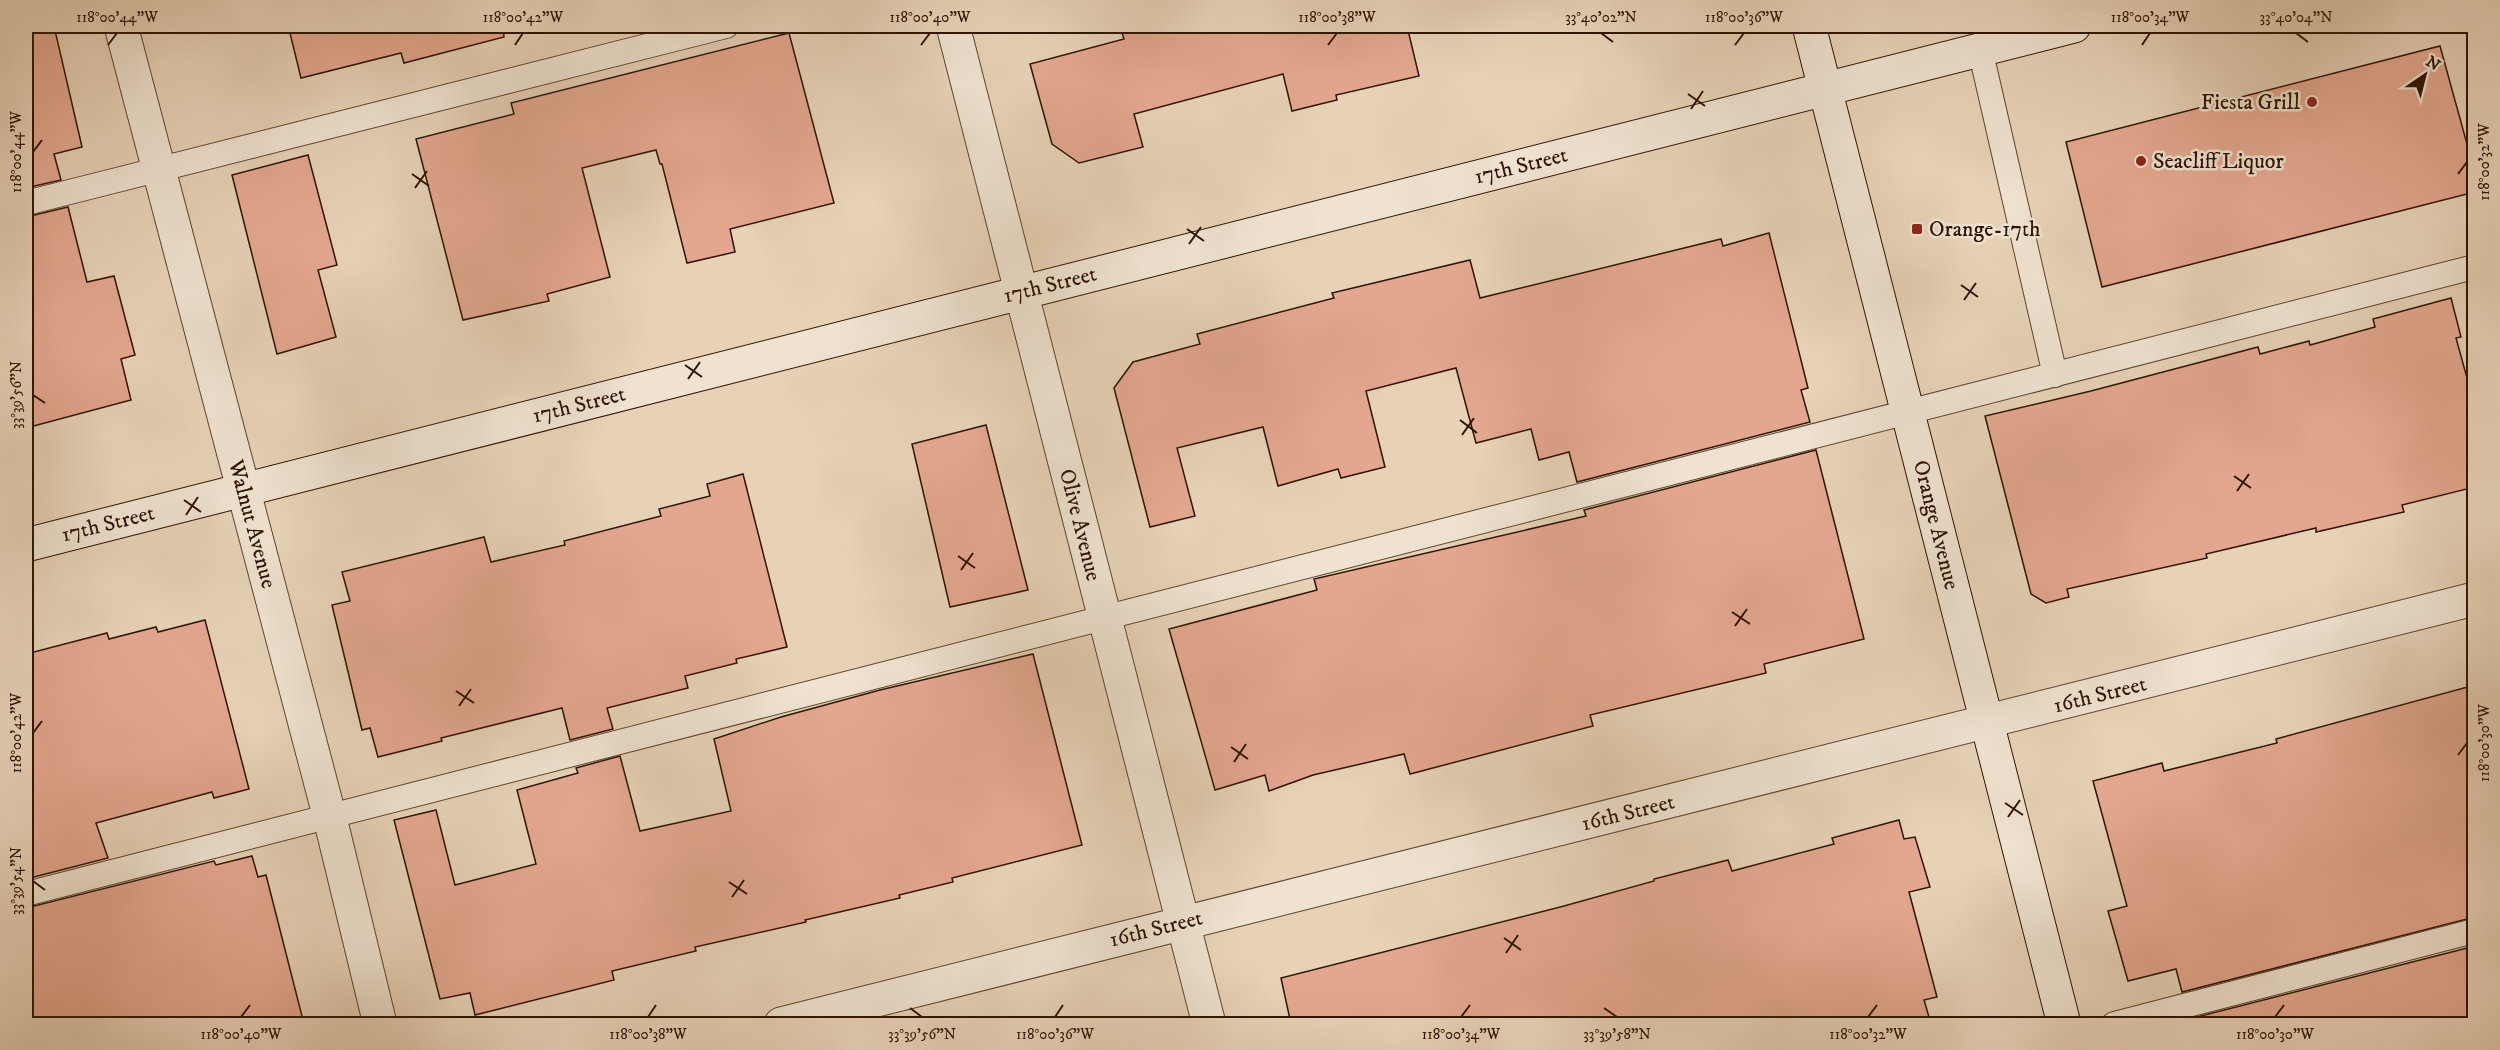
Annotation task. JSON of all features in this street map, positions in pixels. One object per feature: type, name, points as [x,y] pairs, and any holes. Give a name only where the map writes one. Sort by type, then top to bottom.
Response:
[{"type":"street","name":"Walnut Avenue","points":[[121,26],[330,818],[380,1024]]},
{"type":"street","name":"Olive Avenue","points":[[953,26],[1209,1024]]},
{"type":"street","name":"Orange Avenue","points":[[1809,26],[2064,1024]]},
{"type":"street","name":"17th Street","points":[[26,545],[2074,26]]},
{"type":"street","name":"16th Street","points":[[781,1024],[1182,922],[1988,724],[2475,599]]},
{"type":"lane","points":[[26,202],[726,26]]},
{"type":"lane","points":[[1980,49],[2055,375]]},
{"type":"lane","points":[[26,894],[2475,267]]},
{"type":"lane","points":[[2114,1024],[2475,931]]},
{"type":"building","points":[[26,26],[54,26],[82,147],[54,154],[61,180],[26,188]]},
{"type":"building","points":[[321,26],[503,26],[504,37],[404,63],[401,53],[301,78],[290,33]]},
{"type":"building","points":[[1120,26],[1407,26],[1419,76],[1336,95],[1337,100],[1292,111],[1283,74],[1134,114],[1143,147],[1079,163],[1052,144],[1030,64],[1124,39]]},
{"type":"building","points":[[789,33],[834,203],[730,229],[735,252],[687,263],[662,164],[660,164],[656,150],[582,168],[610,277],[547,294],[549,301],[463,320],[416,139],[514,114],[511,103]]},
{"type":"building","points":[[2440,46],[2475,173],[2475,192],[2102,287],[2066,142]]},
{"type":"building","points":[[308,155],[337,265],[318,270],[336,337],[277,354],[232,175]]},
{"type":"building","points":[[68,207],[87,282],[114,276],[135,355],[121,359],[131,400],[26,428],[26,217]]},
{"type":"building","points":[[1769,233],[1808,388],[1801,390],[1810,422],[1577,482],[1569,452],[1539,460],[1531,429],[1476,443],[1456,368],[1366,391],[1385,467],[1341,478],[1338,469],[1278,486],[1263,427],[1177,448],[1195,516],[1150,527],[1114,388],[1133,362],[1200,344],[1197,334],[1334,298],[1332,293],[1470,260],[1480,298],[1721,239],[1723,246]]},
{"type":"building","points":[[2451,298],[2461,337],[2456,338],[2475,407],[2475,487],[2402,505],[2404,512],[2316,532],[2316,528],[2206,554],[2207,558],[2067,589],[2069,597],[2046,603],[2031,594],[1985,416],[2258,347],[2260,354],[2309,341],[2310,345],[2375,327],[2373,319]]},
{"type":"building","points":[[986,425],[1028,590],[950,607],[912,444]]},
{"type":"building","points":[[1816,450],[1864,639],[1764,664],[1766,673],[1590,715],[1593,726],[1410,774],[1404,754],[1313,775],[1269,791],[1265,775],[1215,790],[1169,629],[1317,590],[1314,579],[1586,516],[1584,510]]},
{"type":"building","points":[[743,474],[787,647],[736,659],[737,663],[685,676],[688,688],[607,708],[613,729],[570,740],[562,708],[441,738],[442,741],[378,757],[370,728],[362,730],[332,605],[350,601],[342,572],[484,537],[491,562],[565,545],[564,541],[661,516],[659,509],[710,496],[707,484]]},
{"type":"building","points":[[205,620],[249,789],[214,798],[212,792],[96,823],[108,858],[26,879],[26,654],[107,633],[109,639],[156,627],[158,632]]},
{"type":"building","points":[[1033,654],[1082,845],[952,878],[953,882],[899,895],[900,898],[695,947],[696,951],[612,971],[614,980],[475,1015],[470,993],[440,999],[394,820],[436,810],[455,885],[536,864],[517,790],[578,773],[576,768],[620,756],[640,831],[731,811],[714,739],[781,717],[880,690]]},
{"type":"building","points":[[2475,685],[2475,917],[2182,992],[2176,969],[2128,981],[2108,911],[2127,906],[2093,781],[2162,763],[2164,771],[2277,743],[2276,739]]},
{"type":"building","points":[[1899,820],[1904,839],[1915,837],[1930,887],[1909,892],[1937,997],[1924,1000],[1931,1024],[1291,1024],[1281,978],[1564,906],[1728,860],[1732,871],[1834,844],[1832,838]]},
{"type":"building","points":[[252,856],[258,877],[266,875],[304,1024],[26,1024],[26,908],[214,861],[216,865]]},
{"type":"building","points":[[2475,946],[2475,1024],[2190,1024],[2189,1019]]},
{"type":"place","name":"Fiesta Grill","points":[[2312,102]]},
{"type":"place","name":"Seacliff Liquor","points":[[2141,161]]},
{"type":"place","name":"Orange-17th","points":[[1917,229]]}]
